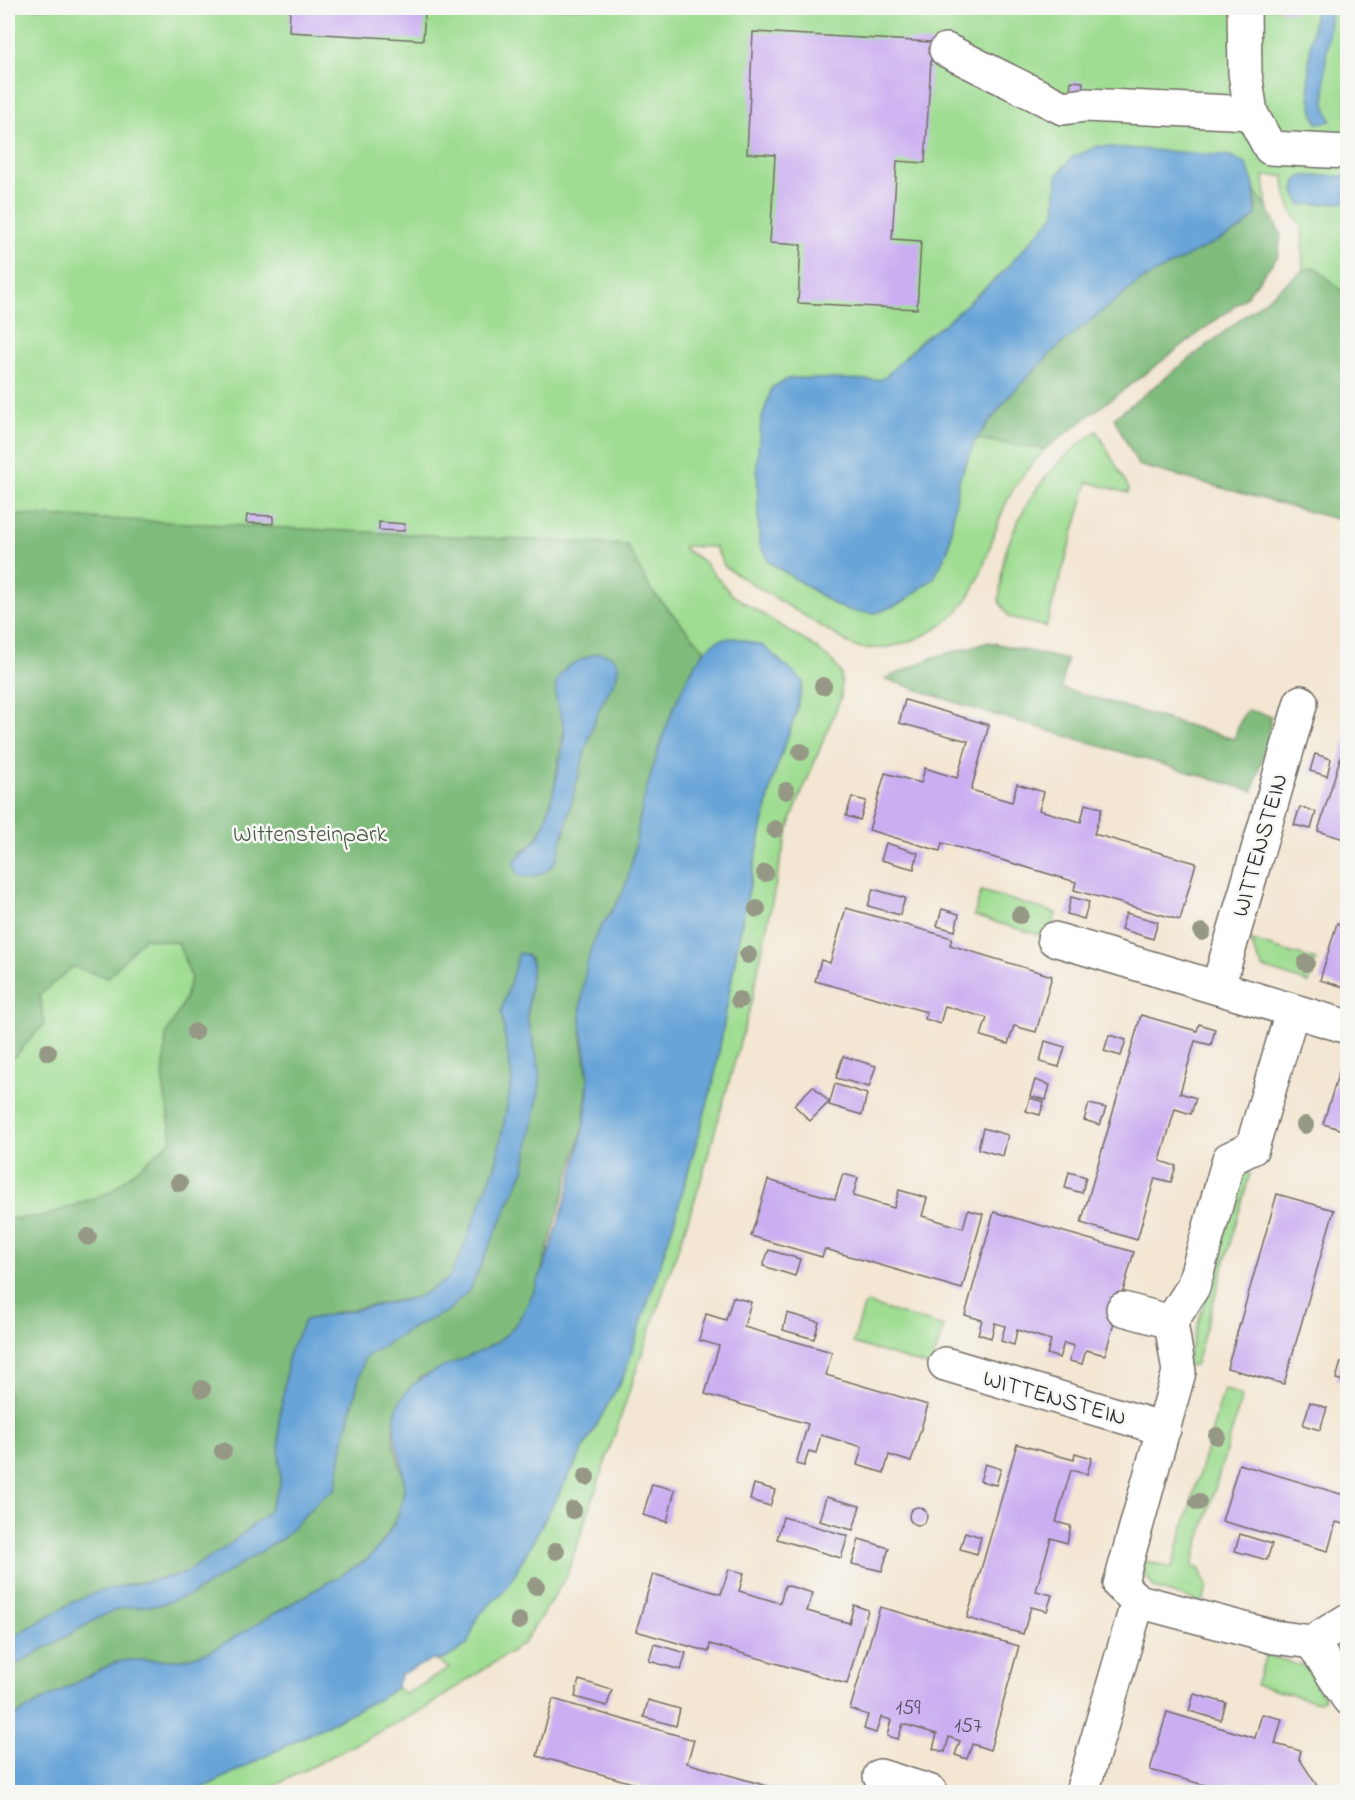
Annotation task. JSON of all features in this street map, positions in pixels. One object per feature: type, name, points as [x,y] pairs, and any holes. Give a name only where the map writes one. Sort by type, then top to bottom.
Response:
[{"type":"street","points":[[1244,8],[1245,73],[1251,113],[1270,148],[1347,152]]},
{"type":"street","points":[[946,50],[1063,108],[1085,105],[1251,113]]},
{"type":"street","name":"WITTENSTEIN","points":[[1218,987],[1301,702]]},
{"type":"street","points":[[1054,939],[1347,1027]]},
{"type":"street","points":[[1292,1012],[1252,1148],[1229,1159],[1193,1287],[1171,1322],[1179,1372],[1120,1585],[1138,1601],[1274,1637],[1312,1641],[1347,1620]]},
{"type":"street","points":[[1123,1309],[1171,1322]]},
{"type":"street","name":"WITTENSTEIN","points":[[945,1364],[1164,1429]]},
{"type":"street","points":[[1082,1792],[1138,1601]]},
{"type":"street","points":[[1312,1641],[1347,1698]]},
{"type":"street","points":[[880,1776],[931,1792]]},
{"type":"green space","points":[[8,8],[1347,8],[1347,324],[1303,282],[1302,226],[1288,203],[1284,176],[1264,176],[1267,207],[1255,192],[1254,185],[1156,151],[1119,148],[1001,274],[971,300],[769,562],[837,606],[856,612],[948,550],[959,480],[976,439],[1045,449],[1012,491],[978,580],[955,615],[937,629],[913,640],[877,648],[855,647],[725,567],[715,547],[684,546],[684,549],[703,561],[732,595],[812,645],[833,662],[841,673],[841,697],[792,817],[781,858],[751,1004],[699,1187],[566,1577],[524,1643],[424,1709],[262,1792],[195,1792],[386,1695],[396,1687],[406,1694],[450,1668],[432,1659],[444,1660],[472,1629],[478,1616],[507,1588],[624,1375],[673,1225],[714,1080],[741,926],[773,778],[797,710],[803,682],[763,646],[583,1128],[113,1663],[8,1719]]},
{"type":"green space","points":[[1255,192],[1267,207],[1281,235],[1278,256],[1244,299],[1045,449],[976,439],[1011,394],[1054,350],[1140,280],[1241,229],[1256,215]]},
{"type":"green space","points":[[1315,267],[1347,296],[1347,522],[1138,465],[1114,418],[1301,272]]},
{"type":"green space","points":[[1097,431],[1129,489],[1128,493],[1088,482],[1046,627],[1009,617],[999,601],[1002,569],[1006,551],[1021,514],[1053,469],[1066,455]]},
{"type":"green space","name":"Wittensteinpark","points":[[8,514],[627,545],[651,590],[705,650],[687,678],[640,815],[635,855],[625,889],[615,906],[581,1033],[588,1079],[583,1128],[540,1276],[526,1311],[510,1332],[487,1350],[420,1377],[394,1427],[394,1443],[404,1489],[398,1512],[387,1534],[365,1561],[209,1652],[179,1660],[127,1660],[113,1663],[8,1719],[8,1669],[102,1616],[122,1608],[159,1605],[193,1594],[283,1538],[319,1500],[336,1488],[344,1439],[364,1358],[410,1329],[448,1311],[470,1289],[524,1170],[540,1085],[539,1065],[527,1018],[532,963],[531,959],[520,954],[501,1012],[512,1079],[496,1164],[461,1254],[448,1279],[418,1297],[332,1313],[289,1353],[279,1422],[280,1485],[268,1512],[228,1546],[183,1574],[128,1584],[73,1602],[8,1640],[8,1219],[45,1216],[110,1192],[172,1140],[163,1082],[166,1035],[184,1001],[191,977],[178,943],[144,938],[108,978],[73,967],[40,994],[44,1024],[8,1064]],"holes":[[[614,683],[606,695],[589,739],[556,860],[520,853],[532,843],[548,815],[566,727]]]},
{"type":"green space","points":[[989,642],[1067,660],[1061,688],[1234,739],[1242,717],[1248,710],[1271,716],[1268,738],[1253,791],[972,708],[885,679],[934,657]]},
{"type":"green space","points":[[981,891],[1056,913],[1049,938],[974,916]]},
{"type":"green space","points":[[1249,940],[1316,960],[1309,983],[1263,968]]},
{"type":"green space","points":[[1242,1171],[1250,1174],[1195,1366],[1186,1365]]},
{"type":"green space","points":[[865,1303],[944,1327],[931,1367],[853,1343]]},
{"type":"green space","points":[[1224,1389],[1242,1396],[1192,1567],[1199,1568],[1207,1586],[1203,1603],[1154,1588],[1143,1570],[1146,1561],[1172,1568]]},
{"type":"green space","points":[[1266,1655],[1308,1667],[1324,1698],[1318,1702],[1256,1685]]},
{"type":"water","points":[[1315,8],[1331,8],[1325,68],[1325,104],[1331,121],[1317,123],[1312,109],[1309,81]]},
{"type":"water","points":[[1098,146],[1231,156],[1246,164],[1254,185],[1256,215],[1241,229],[1140,281],[1054,350],[1011,394],[976,439],[959,480],[948,550],[934,578],[903,602],[877,613],[856,612],[837,606],[769,562],[759,543],[757,461],[761,421],[772,387],[790,378],[876,380],[884,378],[924,338],[944,324],[1001,274],[1055,214],[1057,176],[1071,158]]},
{"type":"water","points":[[1303,176],[1347,176],[1347,202],[1301,205],[1294,192],[1296,181]]},
{"type":"water","points":[[735,638],[763,646],[803,681],[797,710],[773,778],[741,926],[714,1080],[673,1225],[624,1375],[507,1588],[478,1616],[467,1645],[444,1660],[432,1660],[401,1674],[396,1687],[386,1695],[195,1792],[8,1792],[8,1719],[113,1663],[127,1660],[179,1660],[209,1652],[365,1561],[381,1545],[398,1515],[404,1493],[403,1472],[394,1427],[397,1408],[404,1394],[416,1382],[479,1352],[508,1333],[520,1318],[543,1267],[564,1206],[586,1112],[588,1068],[581,1005],[589,953],[597,933],[620,899],[626,884],[650,776],[680,692],[706,650],[719,640]]},
{"type":"water","points":[[597,653],[613,657],[618,671],[592,730],[556,860],[542,873],[527,877],[521,876],[517,873],[514,862],[539,836],[551,800],[562,750],[564,729],[555,693],[557,680],[569,666]]},
{"type":"water","points":[[519,953],[527,955],[532,963],[527,1018],[539,1065],[540,1085],[524,1170],[470,1289],[448,1311],[410,1329],[364,1358],[344,1439],[336,1488],[319,1500],[283,1538],[193,1594],[159,1605],[122,1608],[102,1616],[8,1669],[8,1640],[73,1602],[99,1591],[183,1574],[228,1546],[268,1512],[280,1485],[279,1422],[289,1353],[305,1320],[418,1297],[448,1279],[461,1254],[496,1164],[512,1079],[501,1012]]},
{"type":"building","points":[[290,8],[425,11],[423,40],[289,32]]},
{"type":"building","points":[[1280,8],[1296,8],[1296,12],[1280,11]]},
{"type":"building","points":[[753,32],[932,42],[925,163],[897,161],[892,239],[921,241],[917,309],[798,303],[801,245],[770,243],[775,155],[747,153]]},
{"type":"building","points":[[1071,81],[1083,82],[1082,92],[1070,91]]},
{"type":"building","points":[[247,515],[273,516],[273,524],[246,523]]},
{"type":"building","points":[[379,522],[405,524],[404,531],[379,530]]},
{"type":"building","points":[[905,700],[989,725],[971,790],[1012,802],[1017,784],[1044,792],[1039,810],[1081,822],[1085,804],[1102,808],[1094,834],[1196,863],[1180,920],[1074,890],[1076,882],[975,852],[942,843],[940,851],[869,830],[885,773],[921,783],[925,768],[957,778],[968,741],[899,723]]},
{"type":"building","points":[[1347,736],[1347,840],[1318,831]]},
{"type":"building","points":[[1315,754],[1331,759],[1327,776],[1310,771]]},
{"type":"building","points":[[852,797],[866,801],[860,820],[846,816]]},
{"type":"building","points":[[1300,807],[1316,812],[1311,829],[1294,825]]},
{"type":"building","points":[[886,843],[918,853],[914,869],[881,860]]},
{"type":"building","points":[[873,889],[905,898],[900,915],[868,906]]},
{"type":"building","points":[[1071,897],[1089,902],[1084,919],[1067,914]]},
{"type":"building","points":[[846,908],[952,938],[950,945],[1052,976],[1036,1032],[1014,1026],[1008,1044],[981,1036],[987,1018],[945,1006],[940,1024],[925,1019],[927,1012],[815,981],[821,960],[830,963]]},
{"type":"building","points":[[942,909],[959,914],[955,931],[937,926]]},
{"type":"building","points":[[1126,913],[1158,922],[1153,939],[1121,929]]},
{"type":"building","points":[[1337,923],[1347,926],[1347,988],[1320,980]]},
{"type":"building","points":[[1141,1015],[1197,1031],[1199,1024],[1215,1029],[1211,1045],[1195,1041],[1180,1093],[1196,1098],[1191,1114],[1175,1109],[1160,1161],[1176,1166],[1171,1182],[1155,1178],[1137,1240],[1081,1223]]},
{"type":"building","points":[[1109,1035],[1126,1040],[1121,1056],[1104,1051]]},
{"type":"building","points":[[1045,1041],[1065,1047],[1059,1067],[1040,1062]]},
{"type":"building","points":[[843,1056],[876,1066],[869,1087],[836,1078]]},
{"type":"building","points":[[1340,1068],[1347,1070],[1347,1131],[1323,1124]]},
{"type":"building","points":[[1035,1080],[1050,1085],[1046,1100],[1030,1096]]},
{"type":"building","points":[[835,1084],[867,1094],[862,1115],[829,1105]]},
{"type":"building","points":[[813,1086],[829,1102],[810,1121],[794,1105]]},
{"type":"building","points":[[1030,1098],[1044,1102],[1040,1115],[1026,1111]]},
{"type":"building","points":[[1089,1104],[1106,1108],[1100,1125],[1084,1120]]},
{"type":"building","points":[[983,1128],[1008,1135],[1003,1156],[978,1149]]},
{"type":"building","points":[[1069,1172],[1086,1177],[1082,1193],[1065,1188]]},
{"type":"building","points":[[843,1174],[858,1178],[853,1196],[894,1208],[899,1190],[927,1198],[922,1216],[963,1228],[968,1210],[983,1214],[962,1289],[825,1249],[822,1257],[751,1236],[768,1180],[835,1199]]},
{"type":"building","points":[[1277,1194],[1334,1210],[1284,1384],[1227,1368]]},
{"type":"building","points":[[994,1212],[1134,1252],[1105,1355],[1086,1350],[1082,1364],[1069,1361],[1074,1346],[1064,1343],[1059,1358],[1047,1354],[1051,1340],[1017,1330],[1014,1345],[1001,1341],[1005,1326],[995,1323],[991,1338],[978,1334],[982,1320],[965,1315]]},
{"type":"building","points":[[769,1250],[800,1259],[795,1276],[763,1266]]},
{"type":"building","points":[[733,1297],[751,1302],[744,1327],[832,1352],[826,1375],[928,1405],[911,1462],[889,1455],[884,1473],[857,1465],[862,1447],[821,1435],[816,1453],[809,1451],[804,1466],[796,1464],[808,1424],[705,1394],[719,1346],[699,1340],[706,1314],[726,1320]]},
{"type":"building","points":[[787,1313],[819,1322],[814,1339],[783,1330]]},
{"type":"building","points":[[1341,1362],[1347,1364],[1347,1382],[1336,1379]]},
{"type":"building","points":[[1310,1402],[1327,1408],[1320,1430],[1303,1425]]},
{"type":"building","points":[[1017,1444],[1074,1460],[1075,1453],[1092,1458],[1087,1474],[1071,1470],[1056,1522],[1071,1526],[1067,1543],[1051,1538],[1036,1591],[1052,1595],[1047,1611],[1031,1607],[1023,1634],[967,1618]]},
{"type":"building","points":[[985,1464],[1001,1469],[996,1485],[980,1481]]},
{"type":"building","points":[[1239,1464],[1344,1495],[1347,1493],[1347,1525],[1336,1522],[1328,1551],[1222,1521]]},
{"type":"building","points":[[652,1484],[675,1490],[667,1522],[643,1515]]},
{"type":"building","points":[[754,1484],[775,1490],[770,1506],[750,1500]]},
{"type":"building","points":[[826,1497],[860,1506],[853,1530],[819,1521]]},
{"type":"building","points":[[914,1507],[922,1507],[927,1512],[925,1523],[914,1525],[909,1520],[909,1512]]},
{"type":"building","points":[[783,1517],[848,1536],[841,1558],[777,1539]]},
{"type":"building","points":[[965,1532],[981,1537],[977,1554],[960,1549]]},
{"type":"building","points":[[1240,1534],[1272,1544],[1267,1560],[1235,1551]]},
{"type":"building","points":[[859,1539],[889,1548],[882,1571],[852,1564]]},
{"type":"building","points":[[729,1569],[744,1573],[739,1591],[780,1603],[785,1585],[813,1593],[807,1611],[849,1623],[854,1605],[868,1610],[847,1684],[710,1644],[709,1652],[636,1631],[653,1574],[721,1594]]},
{"type":"building","points":[[880,1607],[1019,1646],[990,1750],[972,1744],[967,1759],[955,1755],[960,1741],[949,1737],[945,1752],[933,1749],[937,1734],[903,1724],[898,1739],[887,1736],[891,1720],[881,1717],[876,1733],[864,1729],[868,1715],[850,1709]]},
{"type":"building","points":[[654,1644],[686,1653],[681,1670],[649,1661]]},
{"type":"building","points":[[579,1680],[612,1690],[607,1706],[575,1697]]},
{"type":"building","points":[[1194,1694],[1226,1703],[1221,1720],[1189,1711]]},
{"type":"building","points":[[553,1699],[694,1740],[687,1763],[788,1792],[664,1792],[537,1756]]},
{"type":"building","points":[[648,1700],[680,1709],[676,1726],[644,1717]]},
{"type":"building","points":[[1167,1712],[1255,1738],[1262,1714],[1282,1719],[1275,1744],[1301,1751],[1299,1758],[1321,1792],[1230,1792],[1150,1770]]}]
